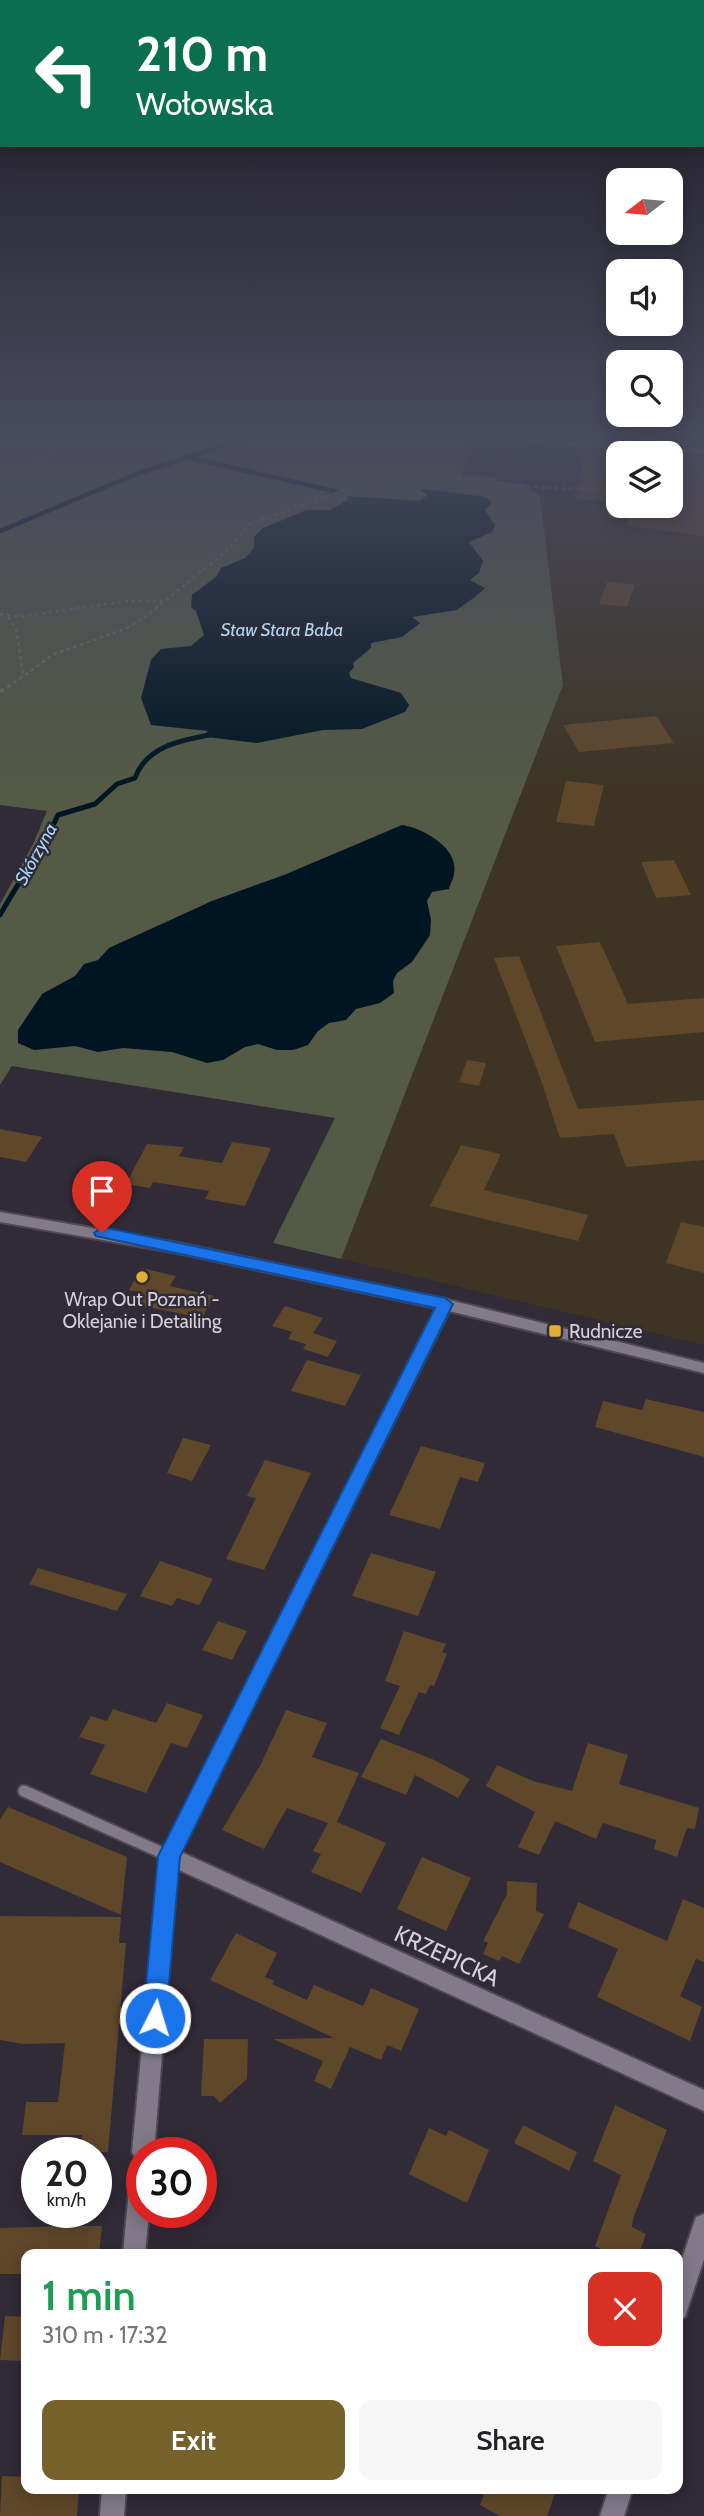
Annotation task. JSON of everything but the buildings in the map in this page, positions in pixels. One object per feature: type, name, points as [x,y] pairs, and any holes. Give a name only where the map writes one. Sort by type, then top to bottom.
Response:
[{"type":"street","points":[[0,1217],[127,1237],[445,1304],[704,1368]]},
{"type":"street","points":[[144,2137],[169,1856],[445,1304]]},
{"type":"street","name":"KRZEPICKA","points":[[169,1856],[704,2101]]},
{"type":"street","points":[[683,2290],[704,2225]]},
{"type":"street","points":[[134,2249],[136,2228]]},
{"type":"street","points":[[112,2516],[114,2494]]},
{"type":"street","points":[[612,2516],[619,2494]]},
{"type":"lane","points":[[24,1791],[169,1856]]},
{"type":"path","points":[[0,692],[23,674],[67,649],[125,629],[219,557]]},
{"type":"path","points":[[0,614],[8,617],[127,601],[165,601]]},
{"type":"path","points":[[8,617],[16,628],[23,674]]},
{"type":"shaded area","points":[[547,557],[704,557],[704,1345],[341,1259],[563,685]]},
{"type":"green space","points":[[0,557],[547,557],[563,685],[341,1259],[273,1243],[335,1118],[12,1066],[0,1085],[0,904],[33,844],[47,811],[0,805]]},
{"type":"water","name":"Staw Stara Baba","points":[[480,557],[483,561],[479,573],[470,580],[485,588],[457,610],[412,617],[420,623],[402,637],[371,643],[371,648],[353,663],[354,667],[349,673],[351,678],[401,693],[409,705],[405,712],[362,729],[323,730],[257,743],[207,737],[205,734],[208,731],[151,725],[141,698],[151,660],[161,649],[191,646],[204,635],[196,611],[191,607],[192,595],[217,576],[221,568],[245,558]]},
{"type":"water","points":[[402,825],[420,830],[438,841],[451,855],[454,864],[454,875],[449,889],[432,892],[427,901],[431,920],[430,935],[412,962],[397,973],[393,981],[394,993],[380,1003],[356,1009],[346,1020],[329,1023],[318,1031],[308,1045],[293,1050],[277,1050],[258,1044],[245,1047],[223,1060],[207,1063],[172,1052],[123,1048],[98,1052],[75,1046],[34,1050],[18,1043],[18,1030],[42,994],[75,976],[84,964],[98,960],[109,948],[212,901],[284,875]]},
{"type":"waterway","name":"Skórzyna","points":[[0,915],[58,815],[95,804],[117,784],[135,778],[148,758],[157,751],[179,742],[214,734]]},
{"type":"place","name":"Wrap Out Poznań - Oklejanie i Detailing","points":[[142,1277]]},
{"type":"place","name":"Rudnicze","points":[[555,1331]]},
{"type":"route","points":[[102,1233],[445,1304],[169,1856],[155,2018]]}]
